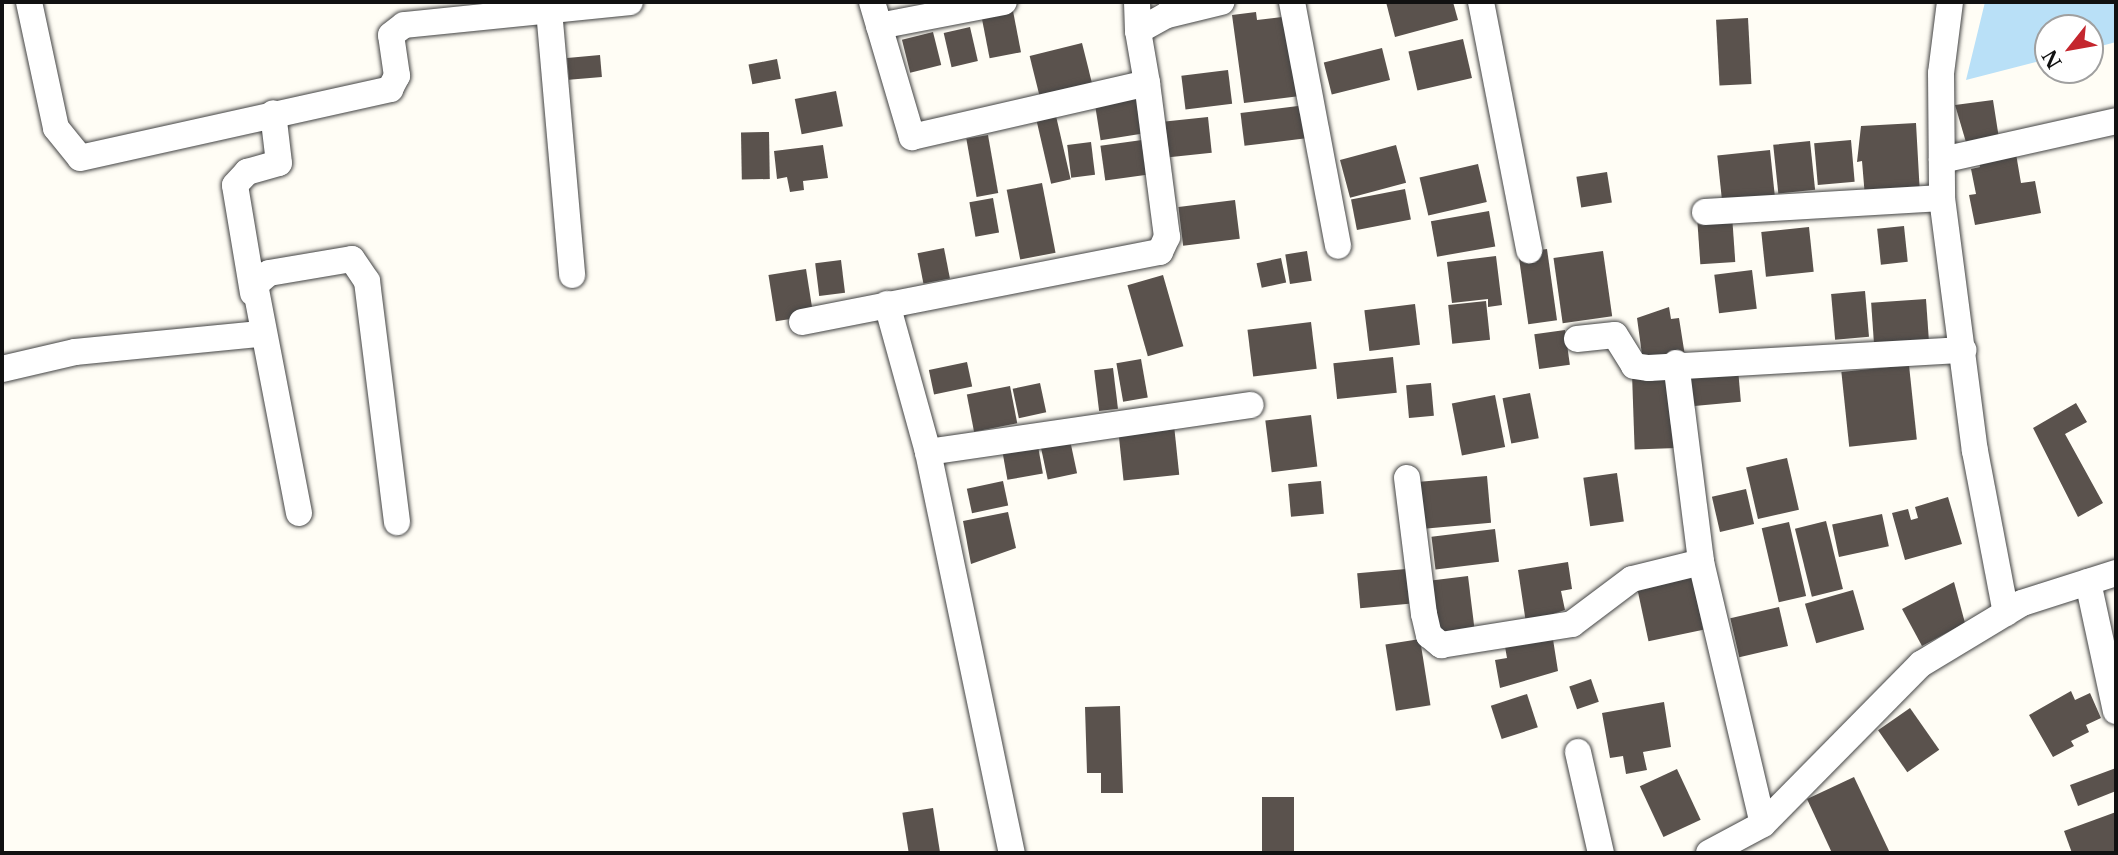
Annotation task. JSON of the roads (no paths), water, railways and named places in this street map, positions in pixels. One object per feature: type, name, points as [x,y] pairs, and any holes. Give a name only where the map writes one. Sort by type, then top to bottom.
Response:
[{"type":"street","points":[[29,2],[57,128],[80,158],[390,89],[397,27],[630,2]]},
{"type":"street","points":[[1004,2],[875,14],[912,137],[1147,83]]},
{"type":"street","points":[[802,322],[1160,252],[1167,237],[1138,31],[1137,2]]},
{"type":"street","points":[[1138,31],[1167,15],[1221,2]]},
{"type":"street","points":[[1292,2],[1338,246]]},
{"type":"street","points":[[1481,2],[1530,250]]},
{"type":"street","points":[[1950,2],[1941,73],[1942,198],[1963,351],[2006,613]]},
{"type":"street","points":[[549,10],[572,275]]},
{"type":"street","points":[[273,113],[279,163],[247,172],[235,185],[260,334],[299,513]]},
{"type":"street","points":[[1942,160],[2116,121]]},
{"type":"street","points":[[1705,212],[1942,198]]},
{"type":"street","points":[[253,293],[269,273],[359,262],[397,523]]},
{"type":"street","points":[[887,304],[928,452],[1013,853]]},
{"type":"street","points":[[2,369],[75,352],[260,334]]},
{"type":"street","points":[[1577,340],[1615,335],[1634,366],[1963,351]]},
{"type":"street","points":[[1676,363],[1701,562],[1763,824]]},
{"type":"street","points":[[928,452],[1251,405]]},
{"type":"street","points":[[1407,478],[1424,614],[1429,635],[1441,645],[1572,624],[1632,579],[1701,562]]},
{"type":"street","points":[[1709,853],[1763,824],[1921,664],[2006,613],[2116,573]]},
{"type":"street","points":[[2088,582],[2116,711]]},
{"type":"street","points":[[1578,752],[1601,853]]},
{"type":"water","points":[[1985,2],[2116,2],[2116,42],[2104,45],[2104,14],[2034,14],[2034,63],[1966,80]]}]
